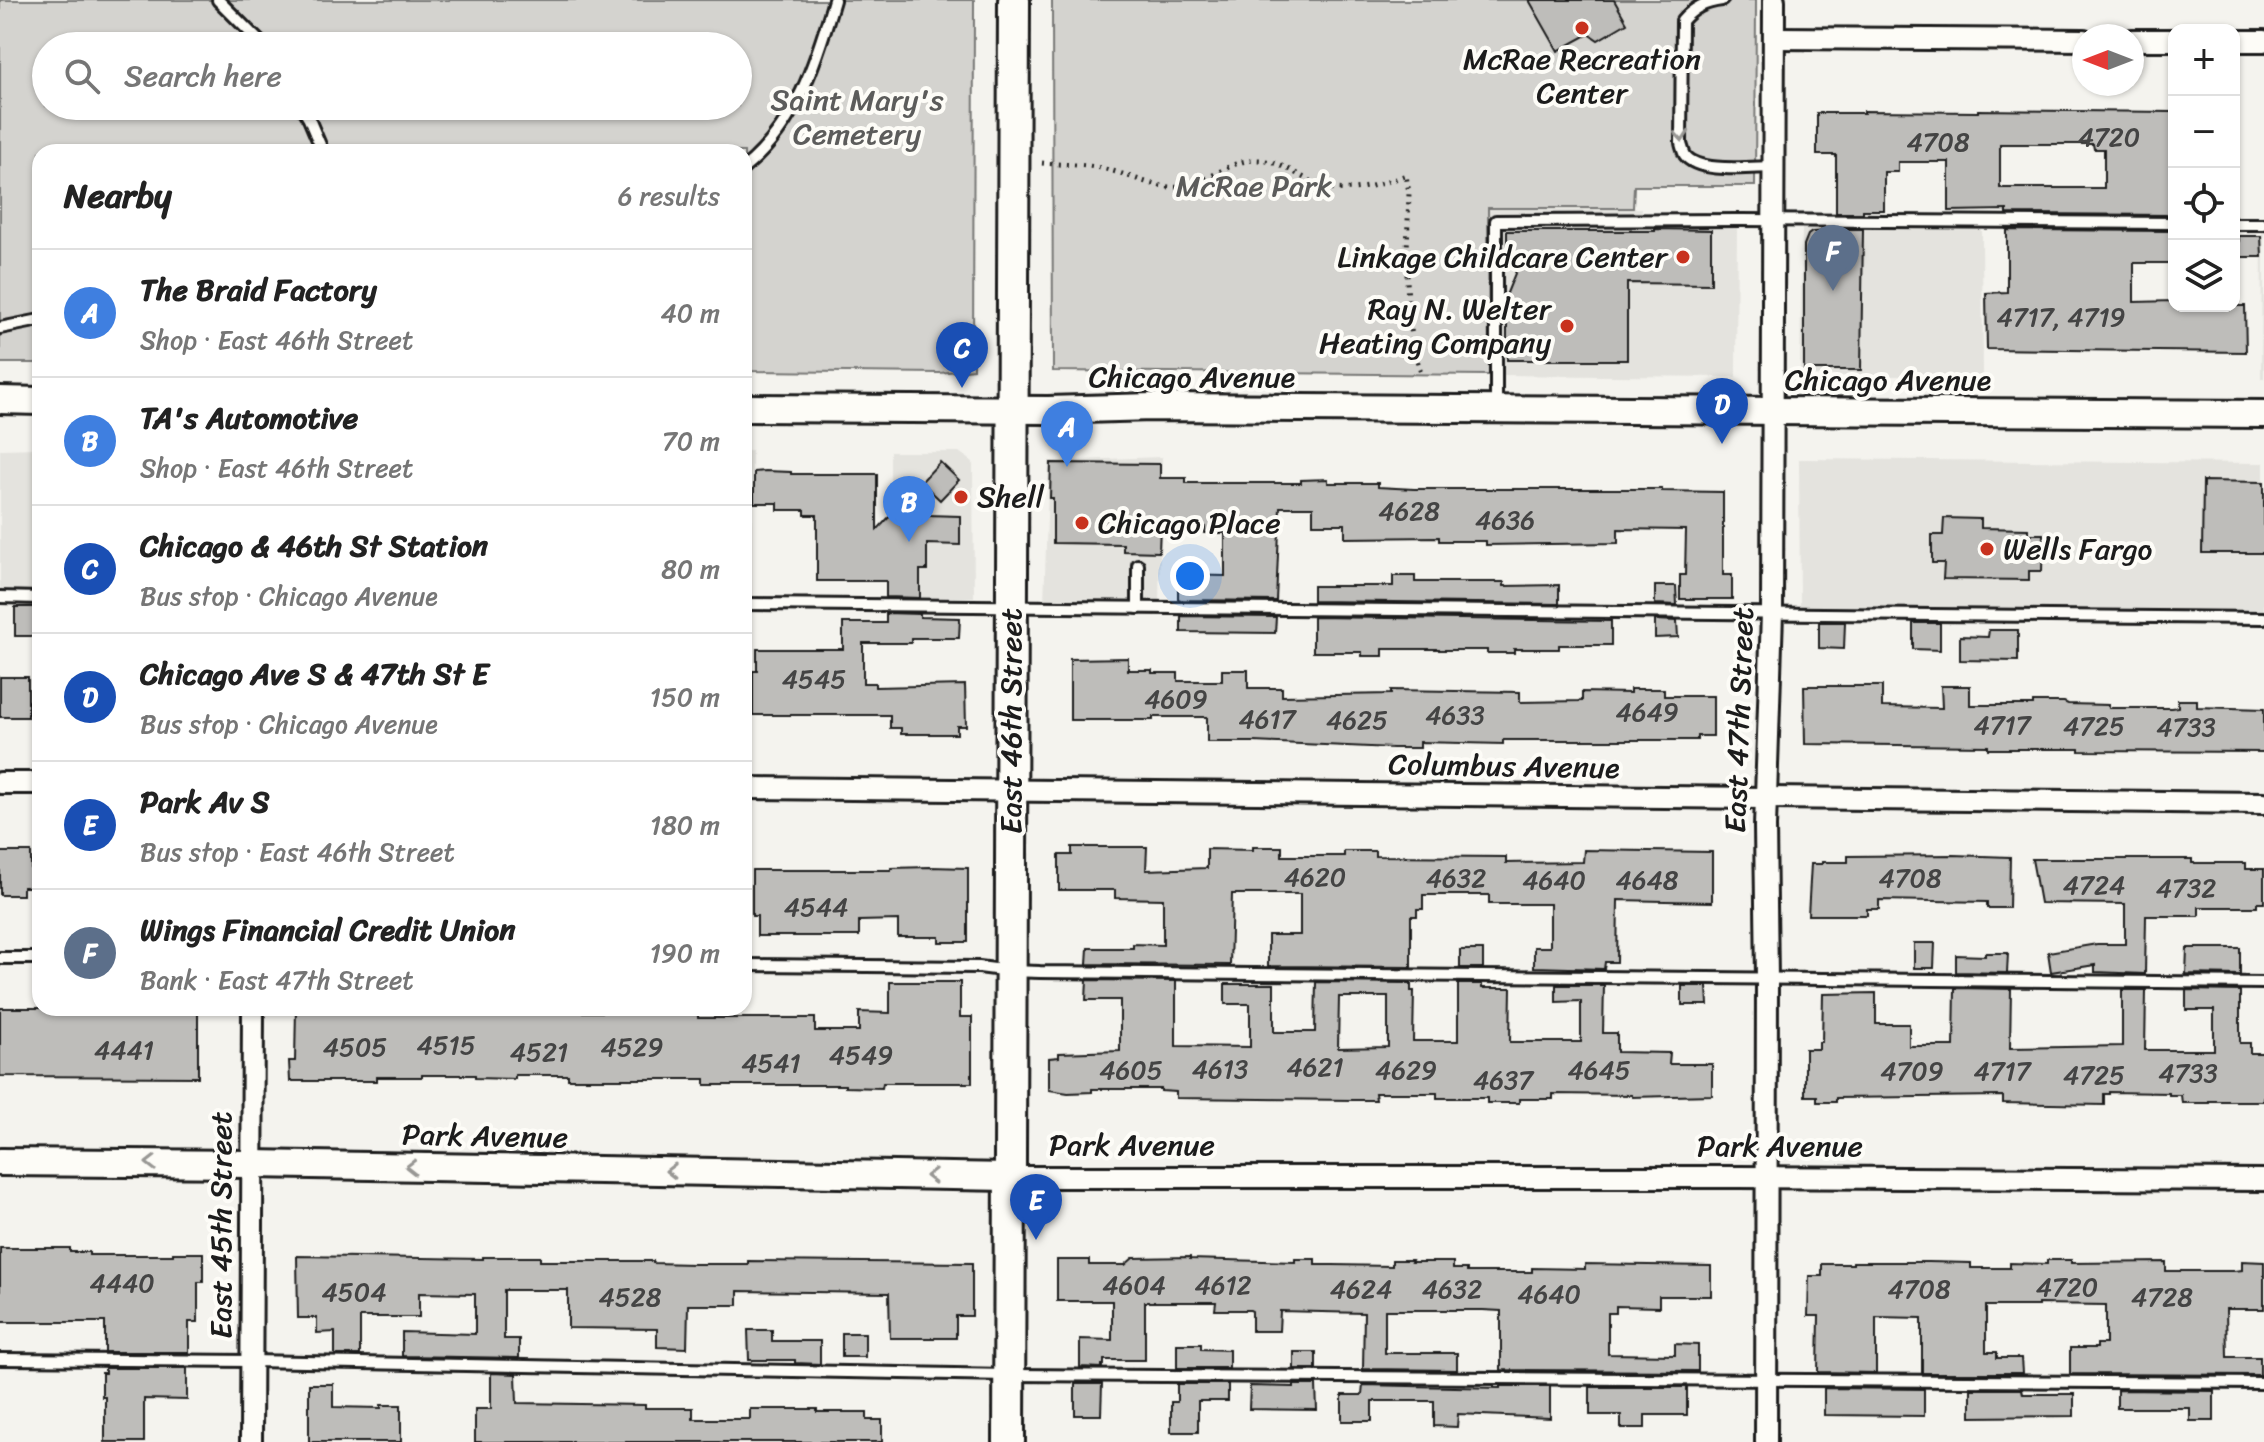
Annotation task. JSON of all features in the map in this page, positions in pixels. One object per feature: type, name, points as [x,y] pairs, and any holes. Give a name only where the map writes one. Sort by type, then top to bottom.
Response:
[{"type":"main road","name":"East 46th Street","points":[[1009,1442],[1014,0]]},
{"type":"street","name":"East 47th Street","points":[[1766,1442],[1766,799],[1772,613],[1774,0]]},
{"type":"street","points":[[1774,38],[2072,40]]},
{"type":"street","points":[[2144,40],[2168,40]]},
{"type":"street","points":[[2240,41],[2264,41]]},
{"type":"street","points":[[0,400],[32,401]]},
{"type":"street","name":"Chicago Avenue","points":[[752,408],[1013,410],[1152,407],[2264,414]]},
{"type":"street","points":[[0,783],[32,783]]},
{"type":"street","name":"Columbus Avenue","points":[[752,788],[2264,803]]},
{"type":"street","name":"East 45th Street","points":[[251,1442],[253,1016]]},
{"type":"street","name":"Park Avenue","points":[[0,1162],[1009,1177],[2264,1180]]},
{"type":"lane","points":[[218,0],[250,32]]},
{"type":"lane","points":[[752,162],[792,114],[819,54],[834,0]]},
{"type":"lane","points":[[1722,0],[1701,5],[1682,21],[1681,143],[1685,155],[1704,167],[1773,167]]},
{"type":"lane","points":[[309,120],[320,144]]},
{"type":"lane","points":[[1496,410],[1496,221],[2168,223]]},
{"type":"lane","points":[[2240,224],[2264,224]]},
{"type":"lane","points":[[0,328],[32,322]]},
{"type":"lane","points":[[1138,565],[1138,608]]},
{"type":"lane","points":[[0,597],[32,598]]},
{"type":"lane","points":[[752,604],[2264,618]]},
{"type":"lane","points":[[0,958],[32,958]]},
{"type":"lane","points":[[752,965],[979,967],[1010,971],[2264,983]]},
{"type":"lane","points":[[0,1359],[1008,1375],[2264,1383]]},
{"type":"path","points":[[1042,163],[1106,169],[1162,187],[1185,187],[1237,162],[1255,160],[1276,163],[1328,188],[1368,186],[1406,175],[1409,193],[1408,308],[1413,350],[1422,376]]},
{"type":"shaded area","points":[[1488,208],[1642,208],[1641,224],[1737,224],[1736,377],[1489,375]]},
{"type":"shaded area","points":[[1802,226],[1982,230],[1983,376],[1800,376]]},
{"type":"shaded area","points":[[2264,232],[2264,378],[2261,378]]},
{"type":"shaded area","points":[[32,448],[32,595],[0,595],[0,449]]},
{"type":"shaded area","points":[[890,452],[959,452],[973,462],[974,597],[890,597]]},
{"type":"shaded area","points":[[1162,457],[1159,604],[1044,603],[1049,461]]},
{"type":"shaded area","points":[[1799,459],[2264,463],[2264,612],[1800,608]]},
{"type":"green space","name":"Saint Mary's Cemetery","points":[[0,0],[974,0],[973,369],[940,373],[752,371],[752,144],[32,144],[32,363],[0,363]]},
{"type":"green space","name":"McRae Park","points":[[1052,0],[1756,0],[1755,186],[1634,186],[1633,208],[1488,208],[1489,375],[1053,371]]},
{"type":"building","name":"McRae Recreation Center","points":[[1529,0],[1614,0],[1627,23],[1598,40],[1589,34],[1558,51]]},
{"type":"building","points":[[2168,112],[2168,215],[1949,211],[1949,162],[1898,162],[1898,172],[1884,172],[1884,210],[1836,213],[1836,155],[1817,155],[1817,113]],"holes":[[[2000,144],[2093,144],[2094,149],[2104,149],[2104,188],[2000,188]]]},
{"type":"building","points":[[1863,229],[1861,370],[1804,370],[1804,245],[1812,232]]},
{"type":"building","name":"Ray N. Welter Heating Company","points":[[1711,230],[1711,284],[1627,283],[1627,360],[1507,360],[1507,293],[1520,261],[1507,254],[1507,231]]},
{"type":"building","points":[[2007,230],[2168,231],[2168,263],[2134,263],[2134,302],[2168,301],[2168,312],[2240,312],[2240,306],[2245,306],[2246,352],[1987,349],[1986,293],[2007,292]]},
{"type":"building","points":[[2240,236],[2261,236],[2262,257],[2240,257]]},
{"type":"building","points":[[940,462],[959,480],[940,500],[921,482]]},
{"type":"building","points":[[1051,463],[1160,464],[1160,478],[1186,478],[1186,483],[1301,483],[1301,480],[1328,479],[1328,483],[1378,483],[1378,487],[1414,489],[1662,489],[1723,492],[1723,575],[1732,575],[1732,599],[1680,599],[1680,575],[1685,575],[1686,530],[1618,529],[1618,543],[1486,545],[1486,541],[1439,541],[1439,537],[1345,538],[1345,524],[1313,524],[1313,507],[1280,507],[1276,601],[1181,600],[1178,599],[1178,575],[1225,576],[1225,533],[1205,533],[1205,527],[1160,526],[1159,552],[1123,551],[1123,544],[1053,543]]},
{"type":"building","points":[[754,472],[877,474],[877,530],[892,514],[960,516],[960,545],[927,544],[927,570],[920,570],[920,598],[886,597],[886,581],[817,581],[817,515],[805,515],[805,510],[778,510],[778,503],[754,503]]},
{"type":"building","points":[[2203,481],[2264,482],[2264,553],[2202,553]]},
{"type":"building","name":"Wells Fargo","points":[[1944,518],[1981,519],[1981,528],[2028,529],[2028,534],[2043,534],[2042,571],[2029,571],[2029,580],[1943,579],[1944,563],[1932,563],[1932,535],[1943,535]]},
{"type":"building","points":[[1393,576],[1415,576],[1415,582],[1559,585],[1559,604],[1313,601],[1313,586],[1393,586]]},
{"type":"building","points":[[1655,586],[1676,586],[1677,605],[1655,604]]},
{"type":"building","points":[[15,607],[32,607],[32,636],[15,636]]},
{"type":"building","points":[[886,613],[960,618],[959,638],[911,638],[911,643],[863,643],[863,683],[875,683],[875,687],[965,685],[966,726],[957,726],[957,734],[901,734],[901,728],[890,728],[890,715],[753,715],[753,671],[757,671],[757,649],[843,649],[843,623],[886,623]]},
{"type":"building","points":[[1181,616],[1276,617],[1275,633],[1181,632]]},
{"type":"building","points":[[1313,617],[1611,621],[1611,645],[1559,645],[1559,649],[1514,649],[1514,653],[1383,649],[1383,656],[1362,656],[1362,652],[1313,652]]},
{"type":"building","points":[[1655,620],[1677,621],[1678,637],[1655,638]]},
{"type":"building","points":[[1819,622],[1845,622],[1844,649],[1819,648]]},
{"type":"building","points":[[1913,623],[1940,623],[1940,650],[1913,649]]},
{"type":"building","points":[[1989,630],[2018,630],[2018,661],[1960,660],[1960,636],[1988,637]]},
{"type":"building","points":[[1128,658],[1128,670],[1178,673],[1178,681],[1222,681],[1222,670],[1248,670],[1248,688],[1282,688],[1282,696],[1391,694],[1391,690],[1520,692],[1520,702],[1582,701],[1582,692],[1630,693],[1630,689],[1664,689],[1664,696],[1713,696],[1713,736],[1697,736],[1697,740],[1503,740],[1503,744],[1420,742],[1420,748],[1393,748],[1207,742],[1207,717],[1070,720],[1070,659]]},
{"type":"building","points":[[0,677],[28,677],[28,717],[0,717]]},
{"type":"building","points":[[1804,686],[1882,686],[1882,707],[1942,708],[1941,686],[1970,686],[1970,705],[2064,702],[2109,705],[2109,708],[2171,708],[2178,707],[2178,700],[2197,700],[2197,707],[2264,709],[2264,752],[1805,744]]},
{"type":"building","points":[[1072,847],[1147,847],[1146,870],[1207,868],[1207,849],[1253,850],[1253,847],[1282,847],[1282,856],[1344,856],[1344,851],[1375,851],[1375,856],[1506,857],[1506,863],[1583,862],[1584,850],[1712,852],[1712,902],[1618,900],[1617,962],[1605,962],[1604,969],[1534,967],[1534,947],[1550,947],[1550,904],[1489,904],[1489,895],[1423,895],[1423,909],[1417,909],[1417,916],[1411,916],[1411,967],[1268,966],[1268,935],[1300,935],[1300,894],[1232,894],[1230,965],[1087,964],[1088,948],[1163,945],[1163,899],[1115,898],[1115,890],[1059,890],[1059,855],[1072,855]]},
{"type":"building","points":[[0,852],[31,852],[31,887],[23,887],[23,895],[0,895]]},
{"type":"building","points":[[1848,856],[2010,857],[2009,908],[1987,908],[1987,902],[1879,900],[1879,909],[1867,909],[1867,915],[1808,915],[1811,864],[1848,862]]},
{"type":"building","points":[[2032,859],[2192,859],[2192,863],[2246,863],[2246,869],[2264,869],[2264,903],[2257,903],[2257,907],[2199,907],[2199,916],[2146,916],[2145,974],[2095,972],[2095,965],[2051,972],[2048,952],[2097,944],[2125,944],[2125,904],[2040,903]]},
{"type":"building","points":[[968,868],[968,942],[939,942],[939,937],[898,937],[898,920],[859,921],[859,936],[757,936],[757,916],[752,916],[752,870]]},
{"type":"building","points":[[1914,943],[1935,943],[1934,968],[1914,968]]},
{"type":"building","points":[[2187,948],[2240,948],[2240,975],[2186,974]]},
{"type":"building","points":[[1460,950],[1483,950],[1483,968],[1460,968]]},
{"type":"building","points":[[1985,953],[2008,953],[2007,973],[1956,972],[1956,955],[1985,956]]},
{"type":"building","points":[[1087,980],[1176,981],[1176,1046],[1250,1047],[1250,1004],[1225,1004],[1225,984],[1274,984],[1274,1032],[1315,1032],[1316,982],[1411,983],[1411,991],[1414,991],[1413,1041],[1458,1041],[1458,984],[1482,984],[1482,988],[1511,988],[1510,1042],[1581,1042],[1581,1001],[1556,1002],[1556,985],[1604,985],[1603,1033],[1617,1033],[1617,1052],[1670,1053],[1669,1064],[1712,1064],[1712,1095],[1632,1097],[1553,1094],[1553,1099],[1487,1103],[1487,1098],[1437,1098],[1437,1093],[1375,1093],[1376,1100],[1354,1100],[1176,1098],[1176,1092],[1161,1089],[1092,1089],[1092,1092],[1068,1093],[1049,1090],[1049,1058],[1059,1057],[1059,1053],[1120,1051],[1120,1000],[1086,1000]],"holes":[[[1339,997],[1388,997],[1388,1047],[1338,1048]]]},
{"type":"building","points":[[890,982],[960,982],[960,1017],[972,1017],[972,1083],[883,1083],[882,1088],[705,1085],[705,1079],[568,1079],[568,1075],[515,1075],[515,1079],[422,1075],[377,1077],[377,1081],[290,1081],[289,1061],[295,1061],[296,1016],[815,1018],[815,1031],[859,1031],[859,1012],[890,1013]]},
{"type":"building","points":[[1682,986],[1707,986],[1708,1005],[1682,1005]]},
{"type":"building","points":[[1955,988],[2011,989],[2010,1048],[2122,1046],[2122,990],[2146,990],[2145,1050],[2214,1050],[2214,1010],[2186,1010],[2186,990],[2240,991],[2240,1043],[2250,1043],[2250,1053],[2264,1053],[2264,1101],[2182,1103],[2181,1095],[2169,1093],[2109,1092],[2104,1094],[2104,1105],[2003,1103],[2003,1096],[1836,1098],[1836,1102],[1817,1102],[1817,1096],[1805,1096],[1805,1049],[1819,1049],[1819,1042],[1822,1042],[1823,994],[1876,993],[1876,1024],[1909,1024],[1909,1046],[1954,1046]]},
{"type":"building","points":[[0,1008],[32,1008],[32,1016],[198,1016],[198,1077],[0,1076]]},
{"type":"building","points":[[0,1248],[70,1248],[70,1252],[89,1252],[89,1255],[203,1253],[203,1282],[198,1282],[198,1322],[189,1322],[189,1352],[105,1352],[105,1322],[0,1322]]},
{"type":"building","points":[[297,1256],[540,1257],[540,1261],[694,1264],[748,1264],[748,1261],[972,1263],[972,1316],[956,1316],[956,1338],[890,1338],[889,1293],[738,1291],[738,1305],[688,1305],[687,1348],[657,1347],[657,1329],[568,1328],[568,1290],[504,1290],[504,1339],[519,1339],[519,1358],[402,1356],[402,1332],[475,1334],[475,1294],[419,1293],[419,1317],[360,1317],[360,1355],[335,1355],[335,1332],[317,1333],[317,1318],[298,1318]]},
{"type":"building","points":[[1190,1257],[1295,1262],[1295,1259],[1315,1259],[1315,1265],[1392,1266],[1392,1260],[1453,1262],[1453,1269],[1467,1269],[1467,1272],[1585,1269],[1585,1264],[1711,1266],[1711,1296],[1659,1296],[1659,1307],[1616,1306],[1616,1313],[1608,1313],[1608,1354],[1675,1355],[1675,1344],[1698,1345],[1698,1371],[1501,1370],[1501,1311],[1483,1310],[1385,1310],[1385,1353],[1457,1353],[1457,1370],[1363,1369],[1364,1313],[1280,1311],[1279,1331],[1252,1331],[1252,1311],[1215,1310],[1216,1302],[1145,1302],[1145,1360],[1104,1360],[1102,1368],[1080,1367],[1080,1339],[1112,1340],[1112,1301],[1057,1301],[1057,1260],[1089,1260],[1089,1265],[1125,1265],[1133,1258]]},
{"type":"building","points":[[2047,1260],[2071,1260],[2071,1263],[2166,1262],[2166,1271],[2234,1271],[2242,1270],[2242,1261],[2264,1262],[2264,1309],[2226,1309],[2227,1357],[2260,1357],[2260,1375],[2070,1374],[2070,1348],[2097,1348],[2097,1344],[2106,1344],[2106,1305],[2038,1304],[1986,1306],[1986,1352],[1997,1352],[1997,1358],[2021,1358],[2022,1373],[1922,1373],[1922,1318],[1876,1317],[1876,1373],[1818,1372],[1819,1316],[1808,1316],[1809,1276],[1822,1276],[1822,1264],[1929,1262],[1971,1263],[1971,1268],[2010,1268],[2010,1263],[2047,1264]]},
{"type":"building","points":[[748,1330],[772,1330],[772,1341],[820,1341],[820,1364],[795,1363],[795,1360],[749,1360]]},
{"type":"building","points":[[842,1333],[865,1333],[865,1357],[842,1357]]},
{"type":"building","points":[[1177,1344],[1201,1344],[1201,1349],[1229,1350],[1229,1368],[1177,1368]]},
{"type":"building","points":[[1294,1352],[1316,1352],[1316,1369],[1294,1369]]},
{"type":"building","points":[[105,1368],[187,1368],[187,1400],[144,1399],[144,1442],[105,1442],[102,1373],[105,1373]]},
{"type":"building","points":[[491,1373],[516,1374],[517,1403],[693,1408],[693,1419],[750,1419],[750,1409],[867,1412],[867,1420],[882,1420],[882,1442],[475,1442],[475,1409],[491,1409]]},
{"type":"building","points":[[309,1384],[333,1384],[333,1407],[381,1408],[381,1405],[401,1405],[401,1442],[309,1442]]},
{"type":"building","points":[[1075,1384],[1102,1384],[1101,1415],[1075,1415]]},
{"type":"building","points":[[1177,1384],[1228,1384],[1228,1401],[1198,1401],[1198,1432],[1171,1432],[1171,1402],[1177,1402]]},
{"type":"building","points":[[1316,1385],[1317,1410],[1249,1409],[1250,1386]]},
{"type":"building","points":[[1363,1385],[1550,1386],[1550,1418],[1458,1414],[1457,1427],[1434,1426],[1434,1401],[1372,1401],[1372,1421],[1342,1421],[1342,1395],[1362,1395]]},
{"type":"building","points":[[1590,1387],[1687,1387],[1687,1415],[1645,1415],[1645,1428],[1621,1428],[1621,1415],[1590,1415]]},
{"type":"building","points":[[1824,1388],[1924,1389],[1924,1416],[1824,1415]]},
{"type":"building","points":[[1971,1389],[2022,1389],[2023,1394],[2074,1394],[2074,1416],[1971,1417]]},
{"type":"building","points":[[2117,1390],[2214,1391],[2214,1421],[2190,1421],[2190,1408],[2117,1408]]},
{"type":"place","name":"McRae Recreation Center","points":[[1582,28]]},
{"type":"place","name":"Linkage Childcare Center","points":[[1683,257]]},
{"type":"place","name":"Wings Financial Credit Union","points":[[1833,291]]},
{"type":"place","name":"Ray N. Welter Heating Company","points":[[1567,326]]},
{"type":"place","name":"Chicago & 46th St Station","points":[[962,388]]},
{"type":"place","name":"Chicago Ave S & 47th St E","points":[[1722,444]]},
{"type":"place","name":"The Braid Factory","points":[[1067,467]]},
{"type":"place","name":"Shell","points":[[961,497]]},
{"type":"place","name":"Chicago Place","points":[[1082,523]]},
{"type":"place","name":"TA's Automotive","points":[[909,542]]},
{"type":"place","name":"Wells Fargo","points":[[1987,549]]},
{"type":"place","name":"Park Av S","points":[[1036,1240]]}]
